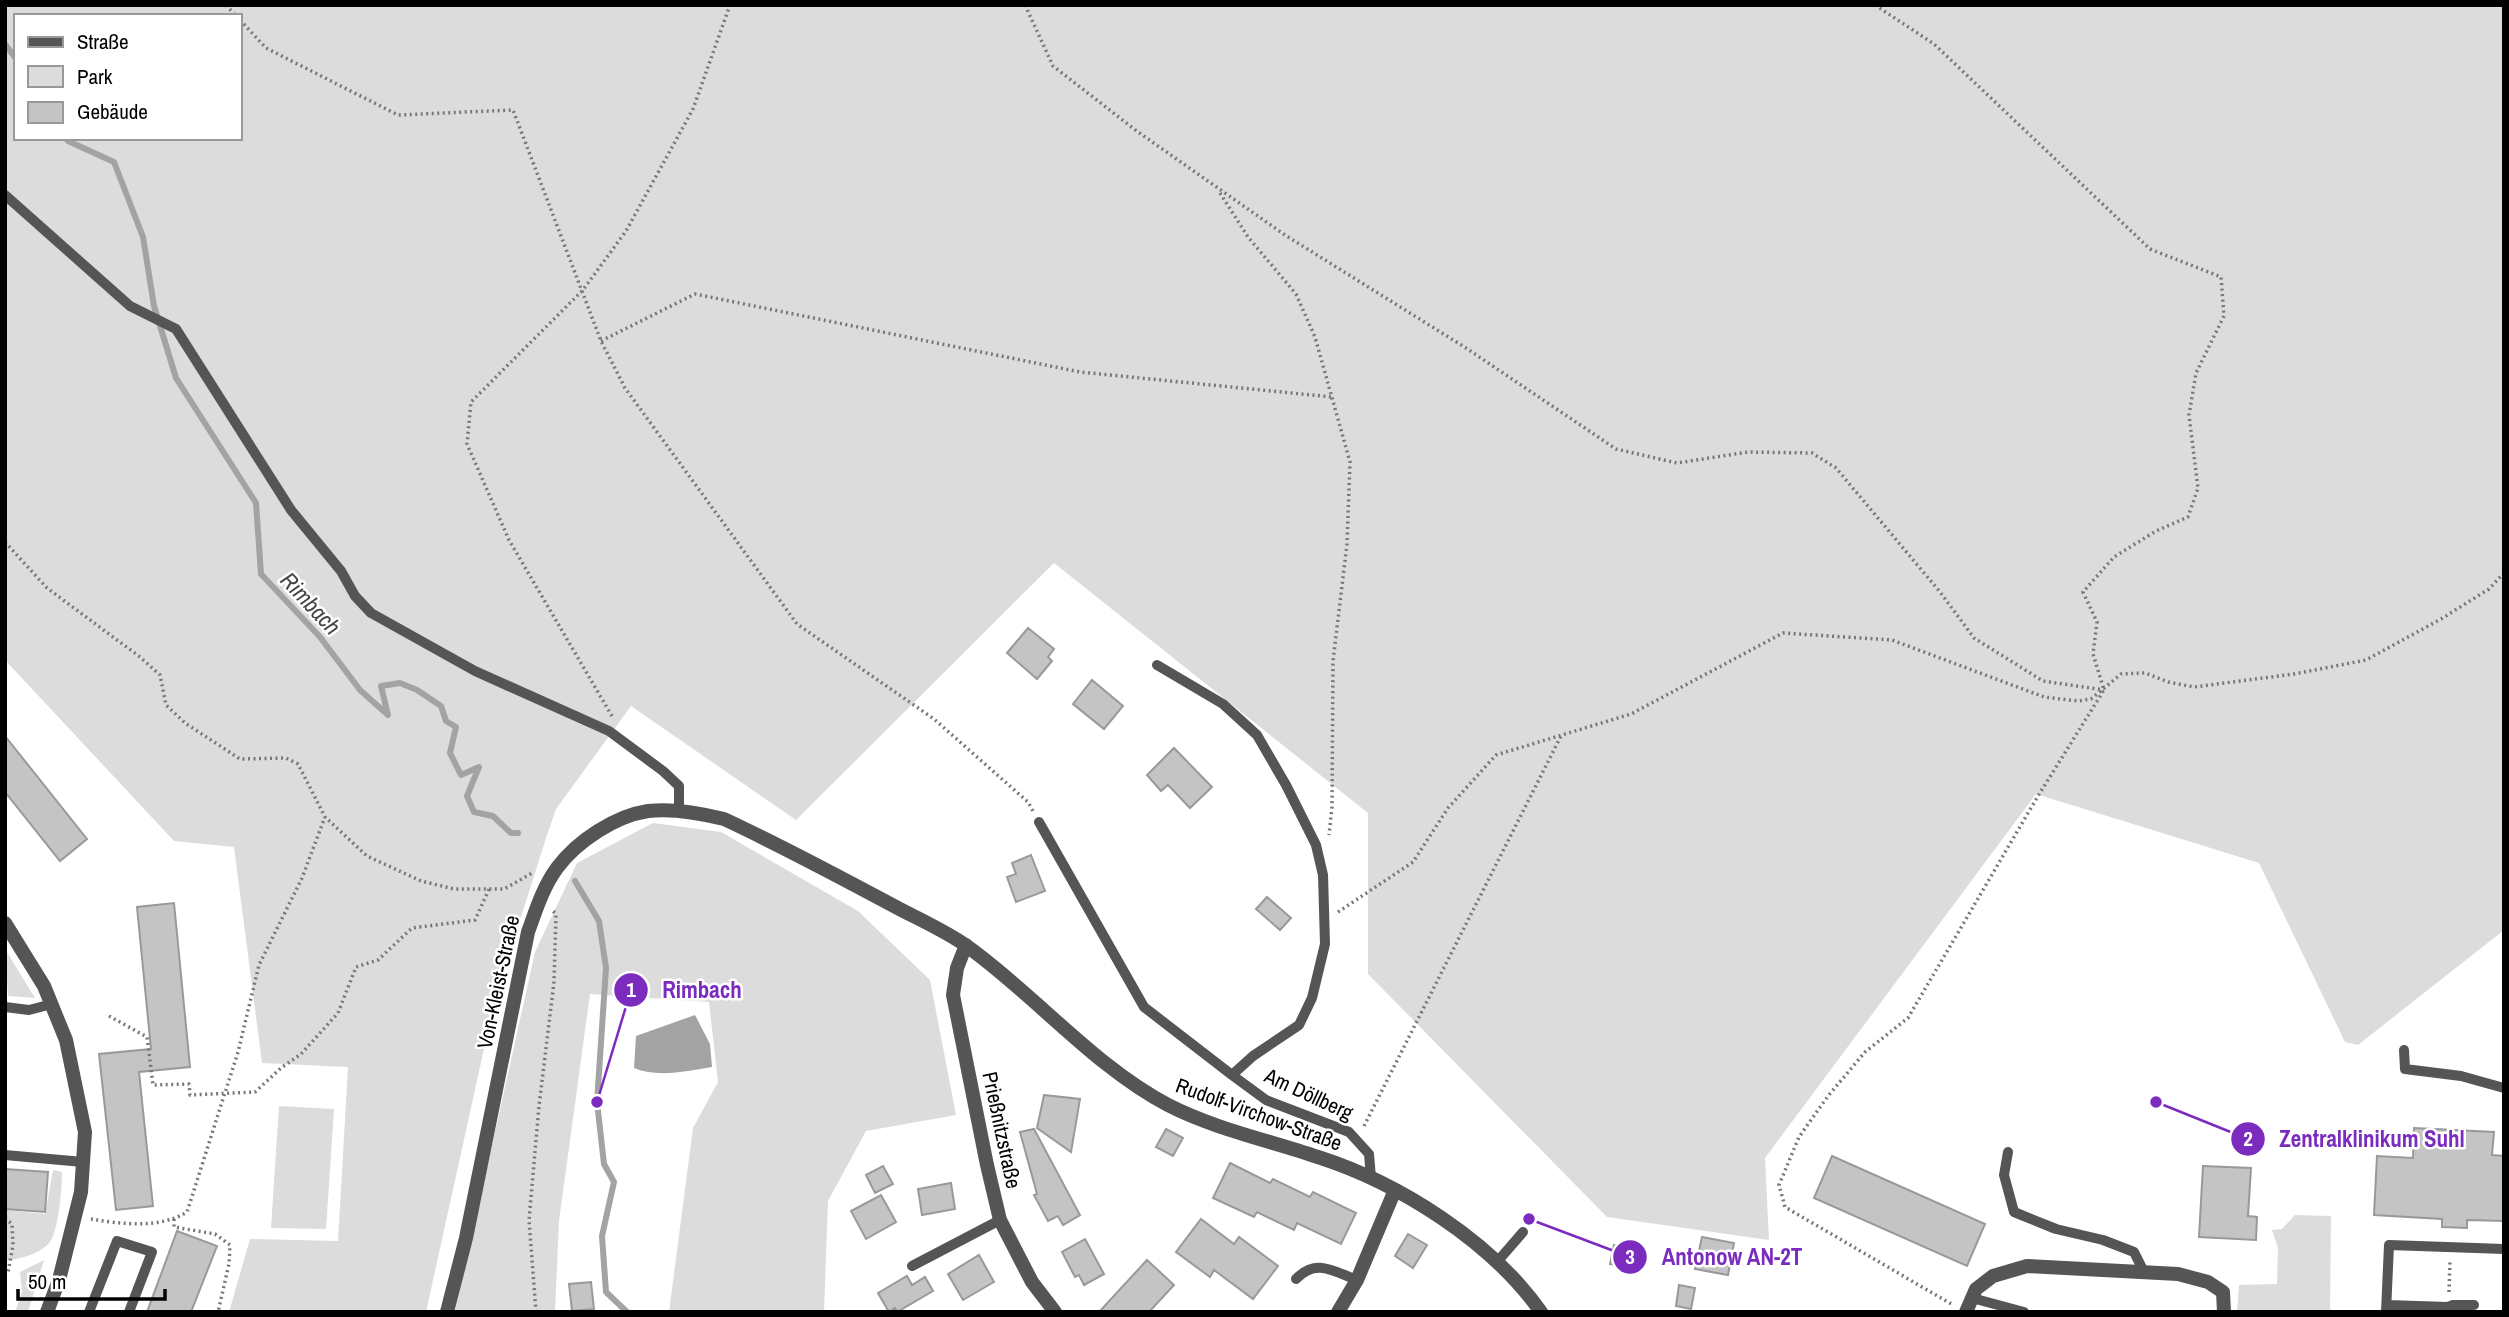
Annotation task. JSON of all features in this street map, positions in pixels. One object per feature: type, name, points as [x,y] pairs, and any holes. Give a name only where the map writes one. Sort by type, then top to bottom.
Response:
[{"type":"street","name":"Von-Kleist-Straße","points":[[447,1312],[466,1238],[528,932],[539,901],[551,879],[566,858],[583,842],[627,817],[649,811],[679,811],[724,819],[846,880],[966,945]]},
{"type":"street","points":[[5,923],[44,986],[66,1040],[85,1132],[81,1192],[76,1216],[59,1280],[47,1312]]},
{"type":"street","name":"Rudolf-Virchow-Straße","points":[[966,945],[1107,1064],[1167,1105],[1260,1140],[1319,1157],[1395,1190],[1436,1214],[1497,1262],[1541,1312]]},
{"type":"street","name":"Prießnitzstraße","points":[[966,945],[957,968],[953,995],[1000,1220],[1032,1282],[1055,1312]]},
{"type":"street","points":[[1338,1312],[1357,1280],[1395,1190]]},
{"type":"street","points":[[1964,1305],[1976,1289],[1993,1276],[2027,1266],[2178,1274],[2208,1282],[2223,1292],[2224,1312]]},
{"type":"lane","points":[[5,195],[130,306],[176,329],[291,510],[341,571],[355,596],[371,613],[475,671],[609,731],[679,786],[679,811]]},
{"type":"lane","name":"Am Döllberg","points":[[1157,665],[1223,704],[1257,735],[1286,785],[1315,845],[1324,875],[1325,944],[1312,998],[1299,1025],[1253,1056],[1232,1076],[1266,1100],[1349,1132],[1368,1154],[1371,1178]]},
{"type":"lane","points":[[1039,822],[1143,1007],[1232,1076]]},
{"type":"lane","points":[[5,1007],[29,1010],[52,1004]]},
{"type":"lane","points":[[2403,1050],[2405,1069],[2461,1076],[2504,1088]]},
{"type":"lane","points":[[2008,1152],[2004,1175],[2014,1212],[2056,1229],[2104,1240],[2134,1252],[2144,1272]]},
{"type":"lane","points":[[5,1155],[83,1162]]},
{"type":"lane","points":[[912,1266],[1000,1220]]},
{"type":"lane","points":[[1497,1262],[1523,1232]]},
{"type":"lane","points":[[89,1312],[117,1241],[152,1252],[130,1312]]},
{"type":"lane","points":[[2474,1305],[2453,1305],[2449,1309],[2386,1308],[2389,1245],[2504,1250]]},
{"type":"lane","points":[[1296,1279],[1306,1268],[1320,1267],[1357,1280]]},
{"type":"lane","points":[[1964,1305],[2024,1312]]},
{"type":"path","points":[[613,717],[509,540],[467,444],[471,402],[583,290],[626,231],[693,108],[730,5]]},
{"type":"path","points":[[1025,5],[1053,66],[1219,191],[1466,348],[1616,449],[1677,463],[1748,452],[1811,453],[1836,468],[1940,592],[1974,638],[2043,681],[2104,690]]},
{"type":"path","points":[[1875,5],[1934,44],[2150,249],[2221,277],[2224,316],[2196,373],[2189,415],[2197,488],[2188,517],[2156,531],[2114,557],[2083,592],[2097,622],[2093,654],[2104,690],[2038,796],[1908,1018],[1865,1052],[1828,1096],[1799,1137],[1779,1185],[1785,1207],[1964,1305]]},
{"type":"path","points":[[242,22],[266,48],[398,114],[513,110],[601,341],[625,388],[797,624],[934,719],[1028,802],[1039,822]]},
{"type":"path","points":[[1219,191],[1248,237],[1296,294],[1315,337],[1350,462],[1347,544],[1333,661],[1332,807],[1324,875]]},
{"type":"path","points":[[601,341],[695,294],[1080,372],[1332,397]]},
{"type":"path","points":[[5,542],[47,588],[160,675],[166,705],[185,723],[240,759],[286,758],[298,764],[325,817],[367,856],[421,881],[454,889],[504,889],[539,870],[551,879]]},
{"type":"path","points":[[1324,920],[1413,862],[1448,808],[1496,755],[1631,714],[1783,633],[1892,640],[2044,697],[2078,701],[2091,699],[2121,674],[2145,673],[2168,682],[2194,687],[2294,674],[2366,660],[2489,589],[2504,573]]},
{"type":"path","points":[[1357,1140],[1562,735]]},
{"type":"path","points":[[76,1216],[113,1223],[165,1222],[187,1212],[238,1052],[259,965],[302,878],[325,817]]},
{"type":"path","points":[[109,1016],[147,1037],[153,1085],[189,1084],[190,1095],[255,1092],[301,1054],[338,1013],[356,967],[379,960],[412,928],[475,920],[490,887]]},
{"type":"path","points":[[536,1312],[529,1220],[554,982],[556,924],[556,914],[539,901]]},
{"type":"path","points":[[5,1218],[12,1224],[13,1245],[8,1273]]},
{"type":"path","points":[[174,1219],[174,1227],[215,1234],[229,1245],[229,1264],[218,1312]]},
{"type":"path","points":[[2449,1309],[2451,1247]]},
{"type":"green space","points":[[5,5],[2504,5],[2504,930],[2358,1045],[2345,1042],[2259,863],[2036,794],[1765,1158],[1769,1240],[1607,1217],[1368,974],[1368,813],[1054,563],[796,820],[631,706],[556,809],[547,835],[495,999],[426,1312],[229,1312],[250,1239],[338,1241],[348,1067],[262,1063],[234,847],[174,841],[5,660]]},
{"type":"green space","points":[[653,823],[721,832],[858,911],[930,980],[956,1115],[866,1131],[828,1201],[824,1312],[669,1312],[693,1128],[718,1082],[709,1002],[590,994],[559,1221],[555,1312],[455,1312],[535,952],[577,863]]},
{"type":"green space","points":[[5,949],[35,998],[8,996]]},
{"type":"green space","points":[[279,1106],[334,1109],[326,1229],[271,1228]]},
{"type":"green space","points":[[53,1170],[62,1172],[62,1179],[58,1218],[50,1242],[35,1253],[5,1261],[5,1210],[45,1214]]},
{"type":"green space","points":[[2295,1215],[2331,1216],[2330,1312],[2237,1312],[2239,1285],[2277,1284],[2278,1248],[2272,1230],[2282,1229]]},
{"type":"green space","points":[[44,1260],[28,1312],[15,1312],[22,1292],[20,1272]]},
{"type":"shaded area","points":[[695,1015],[710,1044],[712,1067],[663,1073],[634,1068],[636,1036]]},
{"type":"building","points":[[1028,628],[1054,649],[1048,657],[1052,661],[1037,679],[1007,653]]},
{"type":"building","points":[[1092,680],[1123,706],[1104,729],[1073,704]]},
{"type":"building","points":[[5,736],[87,839],[60,861],[5,792]]},
{"type":"building","points":[[1174,748],[1212,787],[1190,808],[1168,785],[1161,791],[1147,775]]},
{"type":"building","points":[[1031,855],[1045,891],[1016,902],[1007,877],[1016,874],[1012,863]]},
{"type":"building","points":[[1267,897],[1291,918],[1280,930],[1256,909]]},
{"type":"building","points":[[174,903],[190,1067],[139,1072],[153,1206],[116,1210],[99,1054],[151,1049],[137,907]]},
{"type":"building","points":[[1044,1095],[1080,1099],[1071,1152],[1037,1128]]},
{"type":"building","points":[[2414,1128],[2494,1132],[2492,1155],[2504,1156],[2504,1221],[2467,1220],[2467,1228],[2442,1227],[2442,1219],[2374,1215],[2377,1156],[2413,1158]]},
{"type":"building","points":[[1034,1129],[1080,1215],[1063,1225],[1058,1216],[1048,1221],[1034,1195],[1037,1194],[1020,1132]]},
{"type":"building","points":[[1166,1129],[1183,1138],[1173,1156],[1156,1147]]},
{"type":"building","points":[[1832,1156],[1985,1224],[1967,1266],[1814,1198]]},
{"type":"building","points":[[1230,1163],[1270,1183],[1273,1179],[1310,1197],[1313,1192],[1356,1213],[1341,1244],[1297,1223],[1294,1230],[1257,1212],[1254,1217],[1213,1198]]},
{"type":"building","points":[[883,1166],[893,1184],[875,1193],[866,1175]]},
{"type":"building","points":[[2203,1166],[2251,1168],[2248,1216],[2257,1217],[2256,1240],[2199,1237]]},
{"type":"building","points":[[5,1169],[48,1172],[45,1212],[5,1209]]},
{"type":"building","points":[[951,1183],[955,1209],[922,1215],[918,1189]]},
{"type":"building","points":[[881,1195],[896,1222],[866,1239],[851,1211]]},
{"type":"building","points":[[1201,1219],[1234,1244],[1239,1237],[1278,1266],[1253,1299],[1214,1270],[1210,1277],[1176,1252]]},
{"type":"building","points":[[177,1231],[217,1246],[191,1312],[147,1312]]},
{"type":"building","points":[[1408,1234],[1427,1245],[1413,1268],[1395,1256]]},
{"type":"building","points":[[1702,1237],[1734,1243],[1728,1275],[1695,1269]]},
{"type":"building","points":[[1085,1239],[1104,1274],[1084,1285],[1079,1275],[1075,1277],[1062,1252]]},
{"type":"building","points":[[1614,1245],[1635,1249],[1631,1268],[1610,1264]]},
{"type":"building","points":[[979,1255],[994,1282],[963,1300],[948,1274]]},
{"type":"building","points":[[1147,1260],[1174,1285],[1149,1312],[1099,1312]]},
{"type":"building","points":[[907,1276],[912,1285],[925,1277],[933,1291],[897,1312],[895,1308],[889,1312],[878,1293]]},
{"type":"building","points":[[591,1282],[594,1309],[572,1311],[569,1284]]},
{"type":"building","points":[[1679,1285],[1695,1288],[1691,1309],[1676,1306]]},
{"type":"waterway","name":"Rimbach","points":[[5,44],[14,56]]},
{"type":"waterway","name":"Rimbach","points":[[67,140],[114,162],[143,237],[154,306],[176,378],[256,503],[261,574],[320,637],[360,690],[388,715],[381,686],[400,683],[417,690],[441,706],[446,721],[456,727],[450,753],[461,775],[479,767],[467,796],[474,812],[493,816],[511,833],[518,833]]},
{"type":"waterway","name":"Rimbach","points":[[575,881],[599,921],[606,968],[597,1102],[604,1164],[614,1182],[602,1236],[606,1292],[627,1312]]},
{"type":"place","name":"Rimbach","points":[[597,1102]]},
{"type":"place","name":"Zentralklinikum Suhl","points":[[2156,1102]]},
{"type":"place","name":"Antonow AN-2T","points":[[1529,1219]]}]
